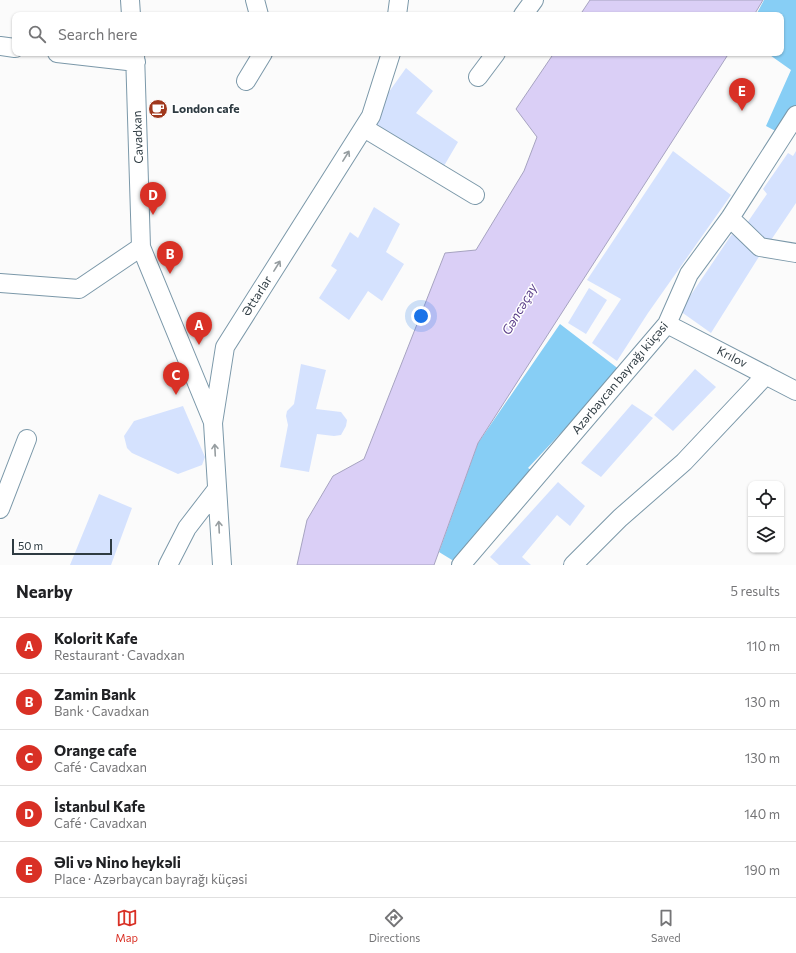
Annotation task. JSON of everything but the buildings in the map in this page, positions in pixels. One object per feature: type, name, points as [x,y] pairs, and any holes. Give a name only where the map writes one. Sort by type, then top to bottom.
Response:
[{"type":"street","points":[[130,0],[131,12]]},
{"type":"street","points":[[255,0],[258,12]]},
{"type":"street","points":[[397,12],[399,0]]},
{"type":"street","points":[[525,12],[534,0]]},
{"type":"street","points":[[0,46],[12,48]]},
{"type":"street","points":[[104,56],[135,58]]},
{"type":"street","points":[[246,81],[261,56]]},
{"type":"street","name":"Əttarlar","points":[[222,565],[214,422],[225,347],[371,116],[390,56]]},
{"type":"street","points":[[478,77],[494,56]]},
{"type":"street","name":"Cavadxan","points":[[135,58],[141,247],[214,422]]},
{"type":"street","name":"Azərbaycan bayrağı küçəsi","points":[[461,565],[667,324],[689,274],[730,218],[796,115]]},
{"type":"street","points":[[364,128],[475,195]]},
{"type":"street","points":[[730,218],[760,247],[796,253]]},
{"type":"street","points":[[0,283],[79,289],[141,247]]},
{"type":"street","name":"Krılov","points":[[667,324],[796,391]]},
{"type":"street","points":[[573,565],[620,518],[684,462],[766,375]]},
{"type":"street","points":[[0,508],[27,439]]},
{"type":"street","points":[[168,565],[187,528],[217,489]]},
{"type":"shaded area","points":[[764,0],[796,0],[796,117],[785,136],[766,126],[791,70],[771,56],[784,56],[784,12],[758,12]]},
{"type":"shaded area","points":[[560,324],[620,370],[528,468],[545,478],[457,563],[439,552],[478,443]]},
{"type":"water","points":[[590,0],[763,0],[756,12],[582,12]]},
{"type":"water","name":"Gəncəçay","points":[[552,56],[727,56],[478,443],[434,565],[297,565],[307,520],[333,476],[364,459],[445,253],[476,250],[524,171],[537,137],[516,109]]},
{"type":"place","name":"London cafe","points":[[158,109]]},
{"type":"place","name":"Əli və Nino heykəli","points":[[742,111]]},
{"type":"place","name":"İstanbul Kafe","points":[[153,215]]},
{"type":"place","name":"Zamin Bank","points":[[170,274]]},
{"type":"place","name":"Kolorit Kafe","points":[[199,345]]},
{"type":"place","name":"Orange cafe","points":[[176,395]]}]
